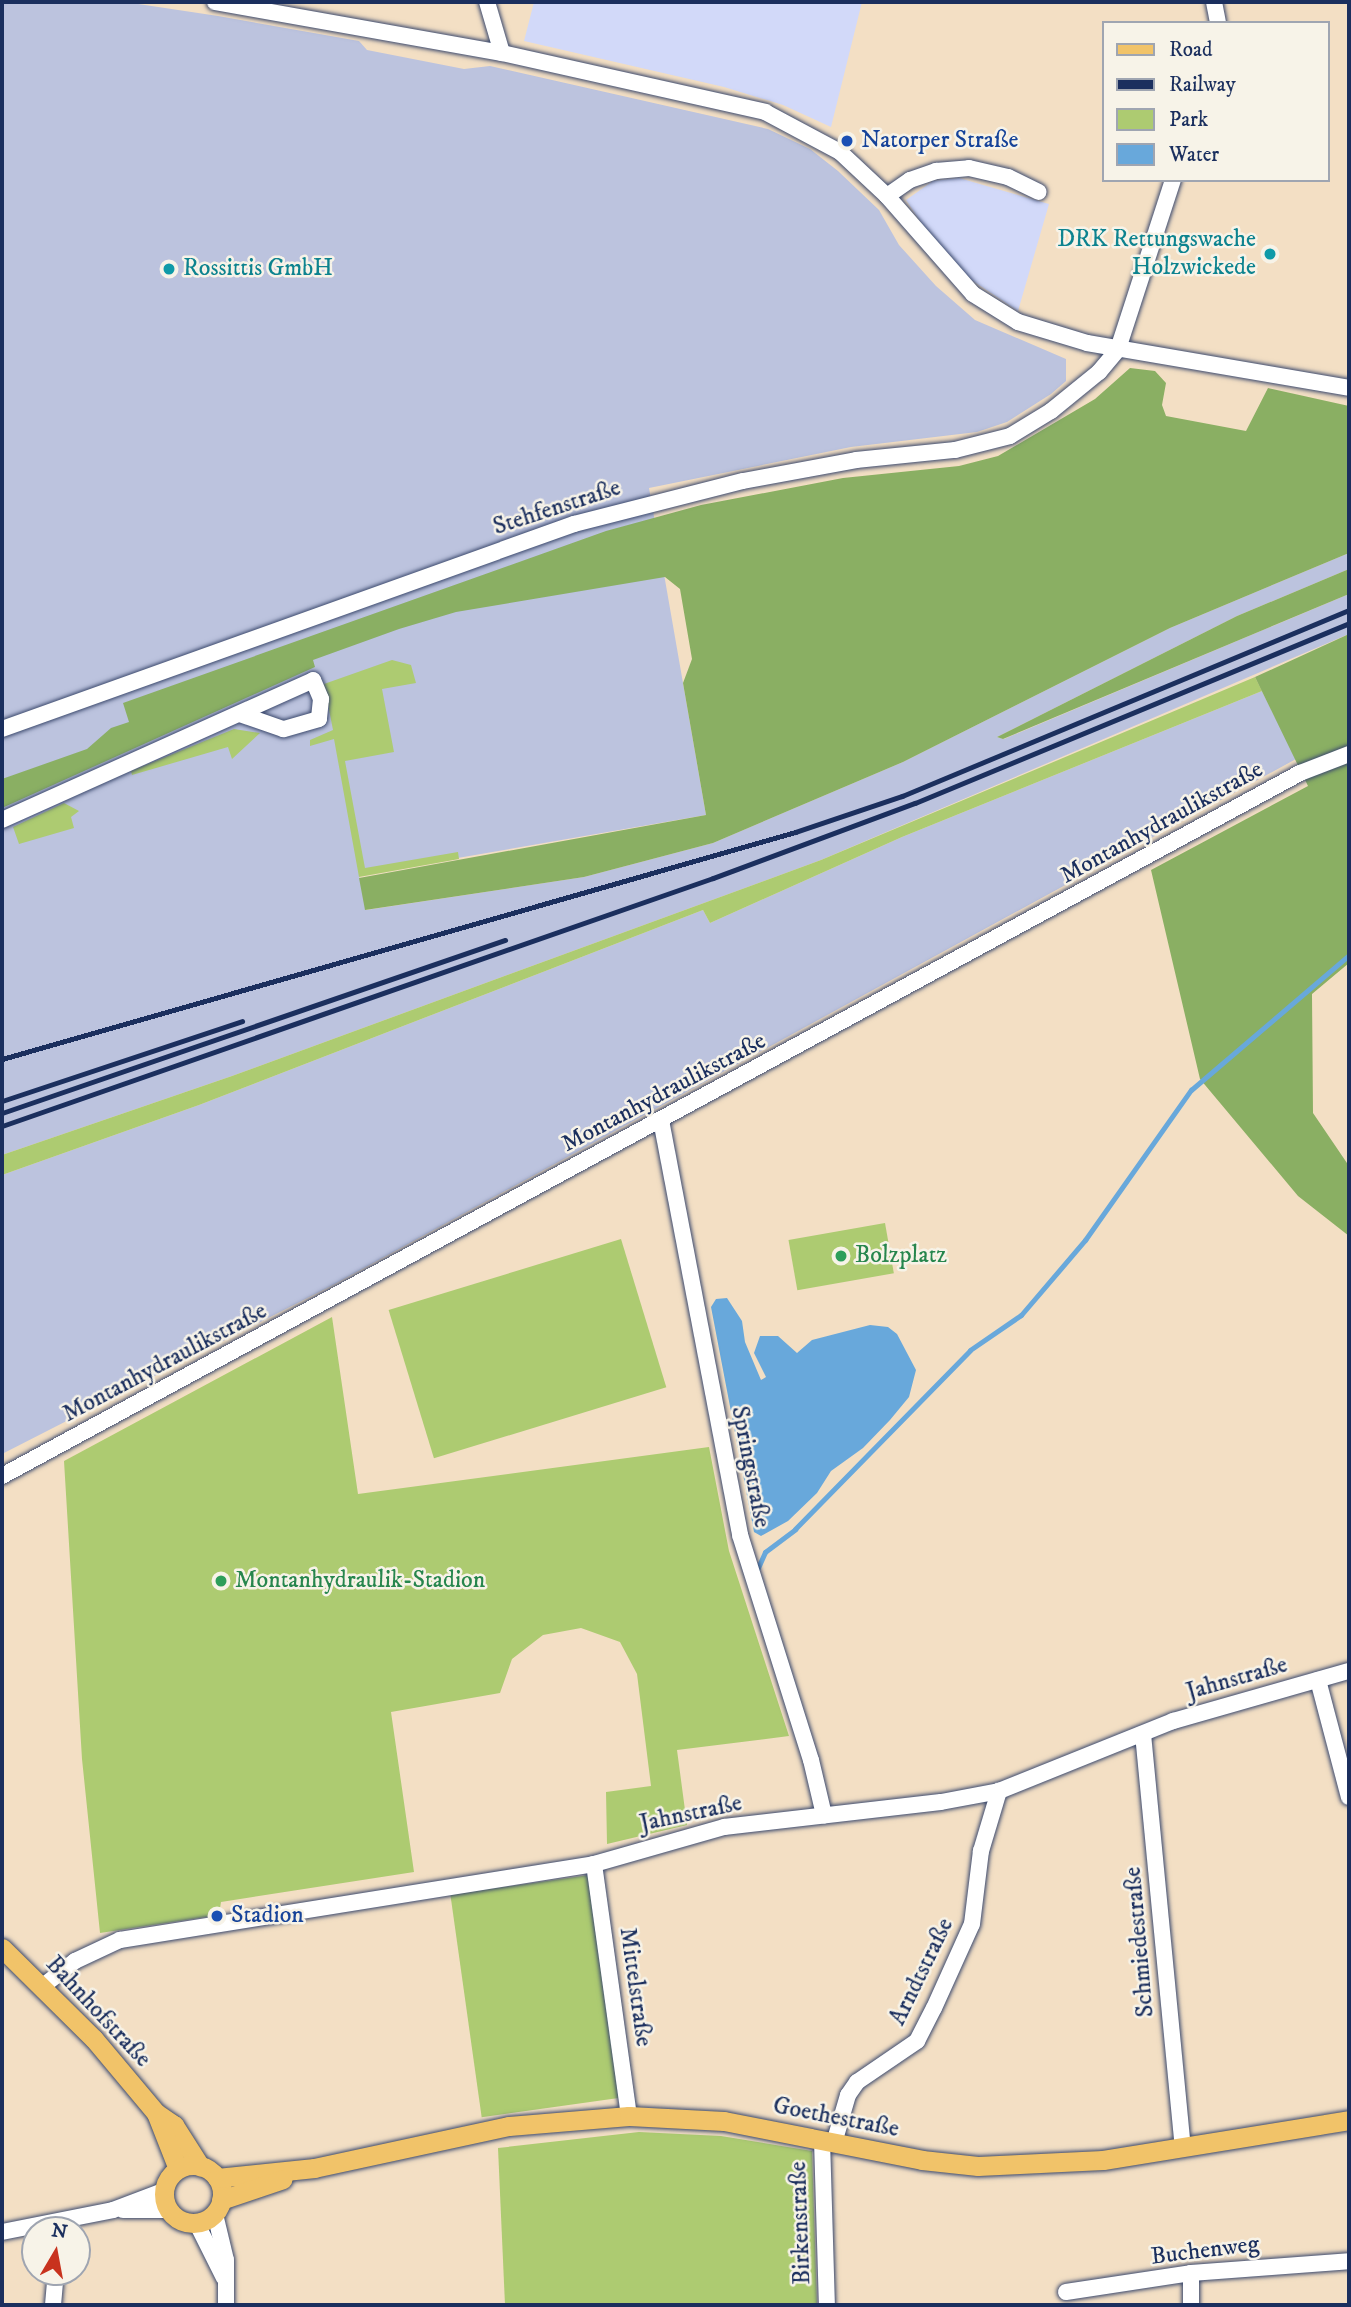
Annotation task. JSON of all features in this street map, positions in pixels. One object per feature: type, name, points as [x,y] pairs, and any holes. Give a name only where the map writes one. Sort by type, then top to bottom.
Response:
[{"type":"main road","name":"Bahnhofstraße","points":[[2,1948],[43,1986],[156,2113],[174,2125],[200,2166]]},
{"type":"main road","name":"Bahnhofstraße","points":[[156,2113],[178,2169]]},
{"type":"main road","name":"Goethestraße","points":[[217,2178],[314,2168],[509,2126],[629,2116],[724,2121],[978,2166],[1103,2160],[1349,2120]]},
{"type":"main road","points":[[197,2224],[175,2219],[168,2210],[163,2190],[178,2169],[200,2166],[217,2178],[218,2207]]},
{"type":"main road","name":"Goethestraße","points":[[197,2224],[218,2207],[314,2168]]},
{"type":"street","points":[[215,2],[502,53],[765,112],[832,146],[887,196],[973,294],[1018,321],[1061,338],[1349,388]]},
{"type":"street","points":[[487,2],[502,53]]},
{"type":"street","points":[[1214,2],[1218,21]]},
{"type":"street","points":[[887,196],[909,180],[936,171],[968,168],[1008,177],[1039,192]]},
{"type":"street","points":[[1118,349],[1172,182]]},
{"type":"street","name":"Stehfenstraße","points":[[2,729],[574,524],[743,481],[856,460],[955,450],[1010,436],[1051,411],[1098,372],[1118,349]]},
{"type":"street","points":[[2,820],[313,680],[321,699],[319,719],[283,729],[240,714]]},
{"type":"street","name":"Montanhydraulikstraße","points":[[2,1476],[1300,773],[1349,754]]},
{"type":"street","name":"Springstraße","points":[[661,1120],[740,1535],[811,1760],[824,1815]]},
{"type":"street","name":"Jahnstraße","points":[[43,1986],[75,1961],[120,1940],[594,1864],[686,1834],[999,1791],[1173,1721],[1349,1671]]},
{"type":"street","points":[[1318,1680],[1349,1797]]},
{"type":"street","name":"Schmiedestraße","points":[[1143,1734],[1183,2146]]},
{"type":"street","name":"Arndtstraße","points":[[828,2141],[848,2095],[858,2082],[917,2041],[934,2008],[975,1915],[981,1851],[999,1791]]},
{"type":"street","name":"Mittelstraße","points":[[594,1864],[629,2116]]},
{"type":"street","name":"Birkenstraße","points":[[827,2305],[828,2141]]},
{"type":"street","points":[[90,2216],[163,2190]]},
{"type":"street","points":[[218,2207],[224,2240],[226,2305]]},
{"type":"street","points":[[113,2210],[168,2210]]},
{"type":"street","points":[[197,2224],[224,2278]]},
{"type":"street","points":[[2,2232],[21,2230]]},
{"type":"street","name":"Buchenweg","points":[[1066,2292],[1191,2273],[1349,2261]]},
{"type":"street","points":[[1191,2273],[1191,2305]]},
{"type":"street","points":[[53,2305],[55,2286]]},
{"type":"shaded area","points":[[2,2],[125,2],[218,16],[359,41],[367,50],[464,69],[490,66],[768,129],[810,149],[838,171],[879,210],[899,245],[936,286],[975,320],[1066,359],[1066,381],[1051,394],[1007,422],[977,432],[851,447],[649,488],[706,815],[359,875],[366,910],[584,877],[713,843],[903,762],[1170,628],[1349,553],[1349,569],[1237,616],[997,737],[1004,739],[1349,594],[1349,634],[821,860],[232,1076],[2,1155]]},
{"type":"shaded area","points":[[534,2],[862,2],[831,127],[783,105],[724,87],[524,41]]},
{"type":"shaded area","points":[[959,178],[1049,204],[1018,311],[970,279],[934,242],[906,200],[933,181]]},
{"type":"shaded area","points":[[1262,691],[1296,759],[333,1285],[2,1454],[2,1175],[199,1105],[703,910],[710,923],[902,837]]},
{"type":"green space","points":[[1130,368],[1155,371],[1166,383],[1162,405],[1166,416],[1246,431],[1268,388],[1349,406],[1349,553],[1170,628],[903,762],[713,843],[584,877],[365,910],[359,878],[706,815],[683,683],[692,659],[680,589],[665,577],[456,612],[399,629],[313,660],[315,667],[2,808],[2,779],[87,749],[111,728],[129,722],[123,703],[606,531],[701,505],[843,478],[959,466],[998,456],[1095,399]]},
{"type":"green space","points":[[1349,569],[1349,594],[1003,739],[997,737],[1237,616]]},
{"type":"green space","points":[[1349,634],[1349,963],[1312,994],[1313,1113],[1349,1166],[1349,1236],[1298,1196],[1200,1079],[1151,870],[1308,786],[1255,677]]},
{"type":"green space","points":[[392,660],[411,665],[416,683],[382,689],[394,752],[345,761],[365,868],[458,852],[459,859],[359,877],[334,739],[310,746],[310,740],[333,730],[324,684]]},
{"type":"green space","points":[[1255,677],[1262,691],[902,837],[710,923],[703,910],[199,1105],[2,1175],[2,1155],[232,1076],[821,860]]},
{"type":"green space","points":[[234,729],[260,733],[232,759],[228,747],[132,775],[131,771]]},
{"type":"green space","points":[[64,803],[79,811],[71,817],[74,828],[19,844],[13,827]]},
{"type":"green space","name":"Bolzplatz","points":[[885,1223],[894,1273],[797,1290],[788,1240]]},
{"type":"green space","points":[[621,1239],[666,1387],[434,1458],[389,1310]]},
{"type":"green space","name":"Montanhydraulik-Stadion","points":[[332,1317],[358,1494],[709,1447],[729,1551],[789,1736],[677,1750],[687,1825],[607,1844],[606,1792],[651,1786],[637,1674],[620,1642],[581,1628],[543,1635],[512,1659],[500,1693],[391,1712],[414,1872],[221,1902],[219,1915],[100,1933],[82,1759],[64,1461]]},
{"type":"green space","points":[[589,1875],[620,2098],[482,2117],[450,1894]]},
{"type":"green space","points":[[639,2132],[721,2136],[812,2151],[817,2305],[505,2305],[498,2148]]},
{"type":"water","points":[[727,1298],[742,1321],[745,1342],[761,1380],[766,1377],[754,1353],[760,1336],[778,1336],[797,1353],[812,1340],[870,1325],[888,1327],[897,1334],[916,1370],[909,1397],[890,1420],[863,1448],[831,1471],[817,1493],[788,1521],[761,1536],[754,1532],[711,1307],[716,1299]]},
{"type":"waterway","points":[[757,1570],[765,1552],[795,1529],[970,1350],[1021,1315],[1085,1240],[1191,1090],[1349,955]]},
{"type":"railway","points":[[2,1059],[795,832],[902,796],[1349,610]]},
{"type":"railway","points":[[2,1126],[713,878],[915,803],[1349,623]]},
{"type":"railway","points":[[2,1113],[505,940]]},
{"type":"railway","points":[[2,1101],[242,1021]]},
{"type":"place","name":"Natorper Straße","points":[[847,141]]},
{"type":"place","name":"DRK Rettungswache Holzwickede","points":[[1270,254]]},
{"type":"place","name":"Rossittis GmbH","points":[[169,269]]},
{"type":"place","name":"Bolzplatz","points":[[841,1256]]},
{"type":"place","name":"Montanhydraulik-Stadion","points":[[221,1581]]},
{"type":"place","name":"Stadion","points":[[217,1916]]}]
